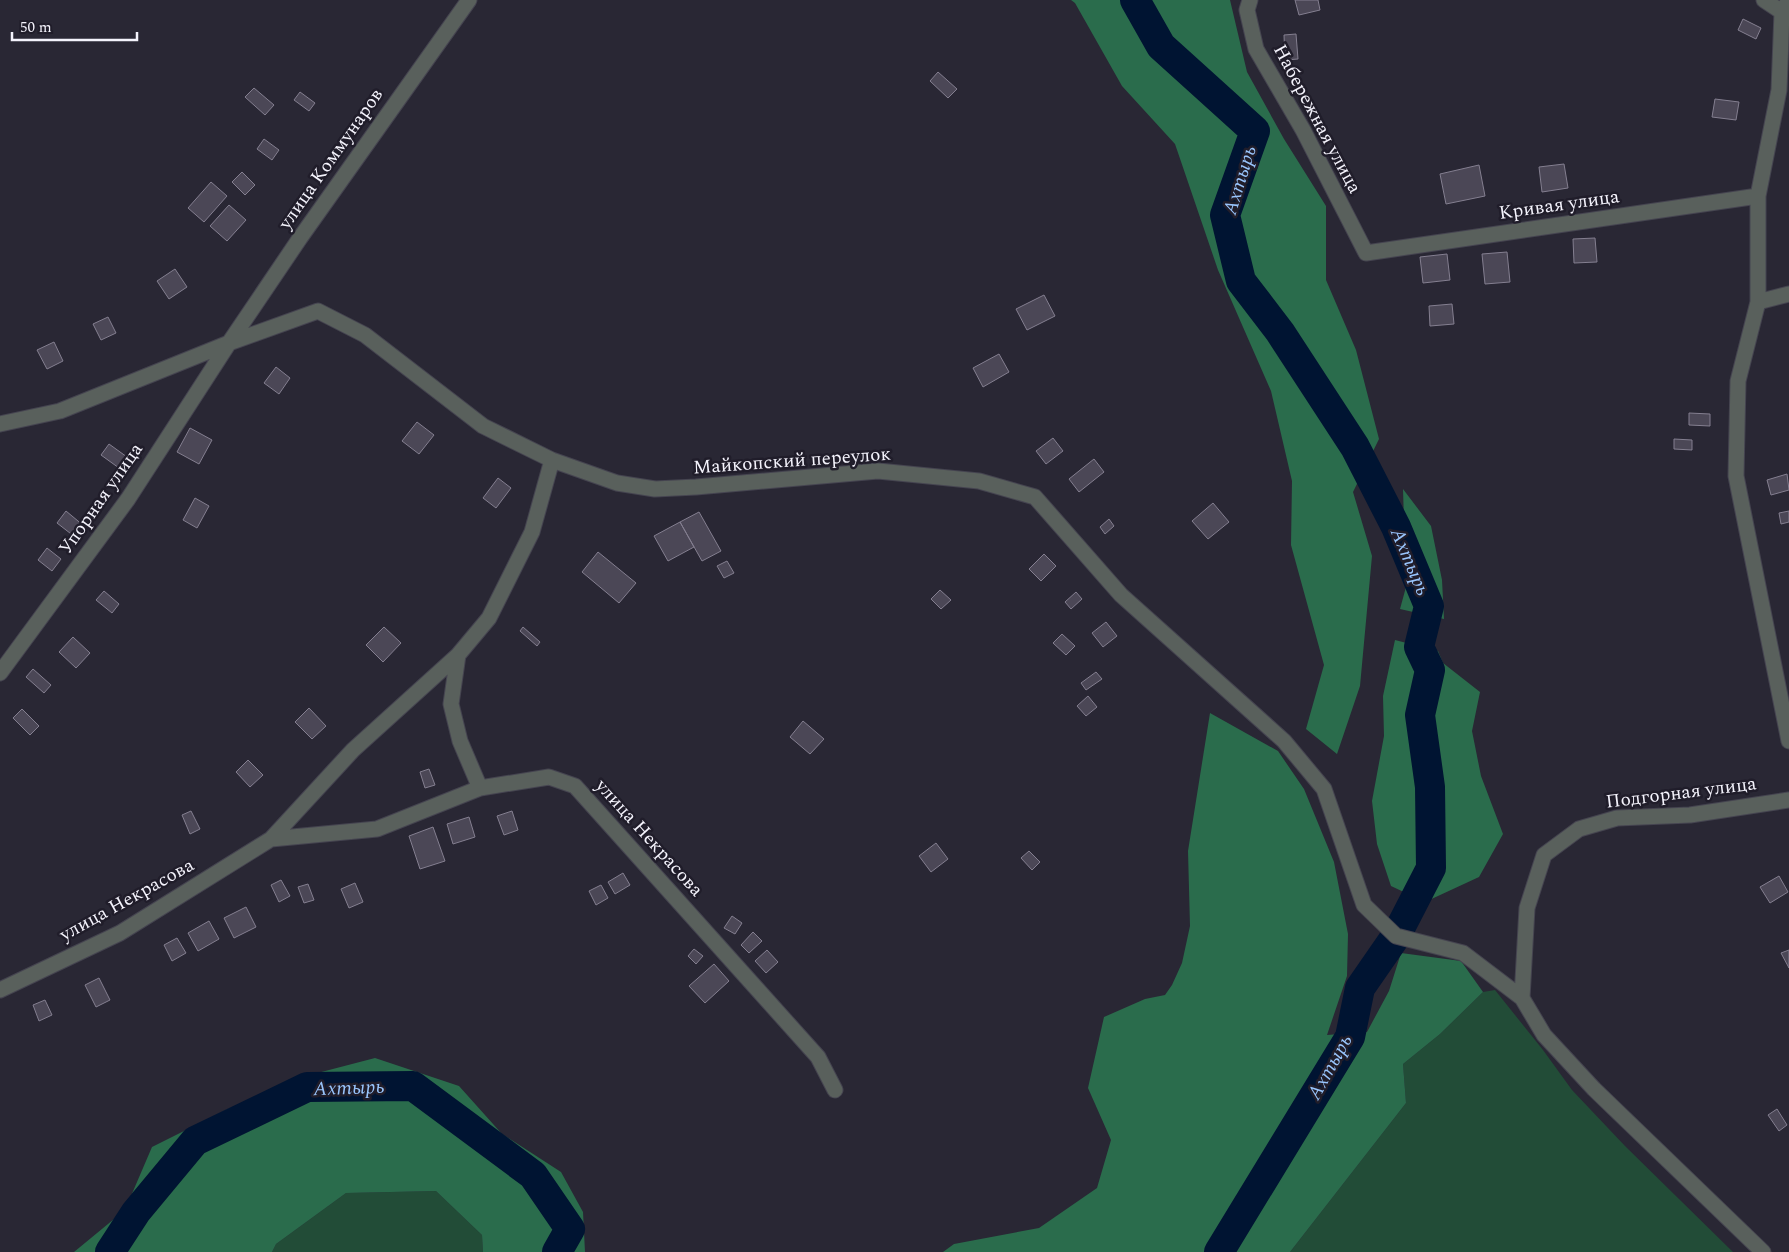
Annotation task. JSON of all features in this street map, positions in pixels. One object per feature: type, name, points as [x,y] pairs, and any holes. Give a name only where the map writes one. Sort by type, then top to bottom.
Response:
[{"type":"street","name":"улица Коммунаров","points":[[229,343],[300,238],[469,0]]},
{"type":"street","name":"Набережная улица","points":[[1250,0],[1247,10],[1256,49],[1303,130],[1366,253]]},
{"type":"street","points":[[1764,0],[1786,6],[1778,90],[1758,196],[1758,302],[1738,381],[1736,476],[1789,740]]},
{"type":"street","name":"Кривая улица","points":[[1366,253],[1758,196]]},
{"type":"street","points":[[1758,302],[1789,294]]},
{"type":"street","points":[[0,424],[60,410],[229,343],[318,311],[366,335],[483,426],[552,460]]},
{"type":"street","name":"Упорная улица","points":[[0,673],[128,499],[229,343]]},
{"type":"street","name":"Майкопский переулок","points":[[552,460],[617,483],[655,489],[878,471],[979,481],[1035,497],[1121,595],[1284,741],[1324,789],[1364,905],[1396,936],[1463,953],[1522,998]]},
{"type":"street","name":"улица Некрасова","points":[[0,990],[120,932],[271,839],[353,750],[458,654],[489,618],[532,532],[552,460]]},
{"type":"street","points":[[458,654],[451,704],[460,741],[480,788]]},
{"type":"street","name":"улица Некрасова","points":[[271,839],[377,829],[480,788],[549,777],[575,786],[818,1057],[835,1090]]},
{"type":"street","name":"Подгорная улица","points":[[1522,998],[1527,908],[1544,855],[1579,829],[1617,818],[1690,815],[1789,800]]},
{"type":"street","points":[[1522,998],[1544,1035],[1594,1089],[1763,1252]]},
{"type":"green space","points":[[1071,0],[1230,0],[1247,72],[1284,139],[1326,206],[1326,280],[1356,350],[1379,439],[1353,492],[1372,556],[1360,686],[1337,754],[1306,729],[1324,665],[1291,545],[1292,481],[1271,391],[1218,270],[1175,144],[1122,86],[1075,3]]},
{"type":"green space","points":[[1403,489],[1431,526],[1442,580],[1444,619],[1400,609],[1406,587]]},
{"type":"green space","points":[[1395,640],[1438,651],[1443,663],[1480,692],[1472,731],[1481,776],[1503,834],[1479,877],[1425,902],[1391,886],[1377,844],[1372,801],[1384,736],[1383,696]]},
{"type":"green space","points":[[1210,713],[1278,751],[1304,789],[1334,862],[1348,934],[1347,976],[1327,1035],[1367,1032],[1389,991],[1401,953],[1461,961],[1483,992],[1440,1034],[1403,1064],[1406,1103],[1290,1252],[943,1252],[954,1244],[1039,1228],[1097,1188],[1111,1140],[1088,1088],[1104,1017],[1145,999],[1165,995],[1182,963],[1190,926],[1188,851]]},
{"type":"green space","points":[[1495,990],[1572,1090],[1625,1146],[1733,1252],[1290,1252],[1406,1103],[1403,1064],[1440,1034],[1483,992]]},
{"type":"green space","points":[[375,1058],[459,1086],[502,1134],[561,1172],[583,1212],[585,1252],[483,1252],[482,1235],[436,1191],[346,1193],[276,1244],[272,1252],[74,1252],[125,1210],[152,1147],[228,1109],[306,1076]]},
{"type":"green space","points":[[436,1191],[482,1235],[483,1252],[272,1252],[276,1244],[346,1193]]},
{"type":"building","points":[[1295,0],[1318,0],[1320,10],[1299,15]]},
{"type":"building","points":[[1743,19],[1761,28],[1756,39],[1738,30]]},
{"type":"building","points":[[1296,34],[1298,59],[1285,60],[1284,35]]},
{"type":"building","points":[[938,72],[957,89],[948,98],[930,81]]},
{"type":"building","points":[[254,88],[274,105],[265,115],[245,97]]},
{"type":"building","points":[[300,92],[315,103],[309,111],[294,100]]},
{"type":"building","points":[[1715,99],[1739,102],[1736,120],[1712,117]]},
{"type":"building","points":[[264,139],[279,150],[272,160],[257,149]]},
{"type":"building","points":[[1564,164],[1568,188],[1542,192],[1539,167]]},
{"type":"building","points":[[1479,165],[1485,196],[1446,204],[1440,174]]},
{"type":"building","points":[[242,172],[255,185],[245,195],[232,182]]},
{"type":"building","points":[[211,182],[227,196],[204,222],[188,208]]},
{"type":"building","points":[[229,205],[246,220],[227,241],[210,226]]},
{"type":"building","points":[[1595,238],[1597,262],[1574,263],[1573,239]]},
{"type":"building","points":[[1507,252],[1510,282],[1485,284],[1482,254]]},
{"type":"building","points":[[1447,254],[1450,280],[1423,283],[1420,257]]},
{"type":"building","points":[[175,269],[187,287],[169,299],[157,281]]},
{"type":"building","points":[[1044,295],[1055,316],[1027,330],[1016,309]]},
{"type":"building","points":[[1452,304],[1454,324],[1430,326],[1429,306]]},
{"type":"building","points":[[108,317],[116,333],[101,340],[93,324]]},
{"type":"building","points":[[54,342],[63,361],[47,369],[37,350]]},
{"type":"building","points":[[999,354],[1009,372],[983,387],[973,368]]},
{"type":"building","points":[[276,367],[290,378],[279,394],[264,383]]},
{"type":"building","points":[[1689,413],[1710,414],[1710,426],[1689,425]]},
{"type":"building","points":[[417,422],[434,435],[419,454],[402,441]]},
{"type":"building","points":[[190,428],[212,440],[199,464],[177,452]]},
{"type":"building","points":[[1053,438],[1063,451],[1046,464],[1036,451]]},
{"type":"building","points":[[1674,439],[1692,440],[1692,450],[1674,449]]},
{"type":"building","points":[[109,444],[127,457],[119,468],[101,455]]},
{"type":"building","points":[[1094,459],[1104,472],[1079,492],[1069,479]]},
{"type":"building","points":[[1787,474],[1789,490],[1771,495],[1767,480]]},
{"type":"building","points":[[498,478],[511,488],[496,508],[483,498]]},
{"type":"building","points":[[195,498],[209,506],[197,528],[183,520]]},
{"type":"building","points":[[1213,503],[1229,522],[1208,539],[1192,521]]},
{"type":"building","points":[[66,511],[84,526],[75,537],[57,523]]},
{"type":"building","points":[[1789,511],[1789,522],[1781,524],[1779,513]]},
{"type":"building","points":[[699,512],[721,551],[702,561],[680,522]]},
{"type":"building","points":[[1109,519],[1114,526],[1105,534],[1100,527]]},
{"type":"building","points":[[680,522],[694,547],[668,561],[654,536]]},
{"type":"building","points":[[47,548],[61,559],[52,571],[38,560]]},
{"type":"building","points":[[598,552],[636,583],[619,603],[582,572]]},
{"type":"building","points":[[1044,554],[1056,566],[1041,581],[1029,569]]},
{"type":"building","points":[[727,561],[734,573],[724,578],[717,566]]},
{"type":"building","points":[[940,590],[951,600],[941,609],[931,599]]},
{"type":"building","points":[[104,591],[119,604],[112,613],[96,600]]},
{"type":"building","points":[[1076,592],[1082,599],[1071,609],[1065,602]]},
{"type":"building","points":[[1106,622],[1117,636],[1103,647],[1092,633]]},
{"type":"building","points":[[384,627],[401,643],[383,662],[366,645]]},
{"type":"building","points":[[523,627],[540,642],[537,646],[520,631]]},
{"type":"building","points":[[1062,634],[1075,646],[1066,655],[1053,643]]},
{"type":"building","points":[[73,637],[90,653],[76,668],[59,652]]},
{"type":"building","points":[[33,669],[51,685],[44,693],[26,677]]},
{"type":"building","points":[[1096,672],[1102,679],[1086,690],[1081,683]]},
{"type":"building","points":[[1088,696],[1097,707],[1086,716],[1077,706]]},
{"type":"building","points":[[309,708],[326,726],[312,739],[295,722]]},
{"type":"building","points":[[22,709],[39,726],[30,735],[13,718]]},
{"type":"building","points":[[803,721],[824,739],[810,754],[790,737]]},
{"type":"building","points":[[248,760],[263,775],[250,787],[236,772]]},
{"type":"building","points":[[429,769],[435,785],[425,788],[420,772]]},
{"type":"building","points":[[191,811],[200,829],[190,834],[182,815]]},
{"type":"building","points":[[512,811],[518,830],[504,835],[497,816]]},
{"type":"building","points":[[469,817],[475,837],[453,844],[447,824]]},
{"type":"building","points":[[433,827],[445,861],[420,869],[409,836]]},
{"type":"building","points":[[936,843],[948,859],[931,872],[919,856]]},
{"type":"building","points":[[1029,851],[1040,862],[1032,870],[1021,858]]},
{"type":"building","points":[[623,873],[630,885],[615,894],[608,882]]},
{"type":"building","points":[[1779,876],[1788,892],[1770,903],[1760,887]]},
{"type":"building","points":[[281,880],[290,896],[279,902],[271,885]]},
{"type":"building","points":[[355,883],[363,902],[349,908],[341,889]]},
{"type":"building","points":[[308,884],[314,900],[304,903],[298,887]]},
{"type":"building","points":[[601,885],[608,898],[596,905],[589,891]]},
{"type":"building","points":[[246,907],[256,927],[234,938],[224,918]]},
{"type":"building","points":[[732,916],[742,923],[735,934],[724,928]]},
{"type":"building","points":[[209,921],[219,939],[198,951],[188,933]]},
{"type":"building","points":[[753,932],[762,941],[749,953],[741,945]]},
{"type":"building","points":[[177,938],[186,953],[172,961],[164,945]]},
{"type":"building","points":[[694,949],[703,956],[696,964],[688,956]]},
{"type":"building","points":[[767,950],[778,962],[766,973],[755,961]]},
{"type":"building","points":[[1789,950],[1789,968],[1781,953]]},
{"type":"building","points":[[714,964],[729,981],[705,1003],[689,986]]},
{"type":"building","points":[[99,978],[110,1000],[96,1007],[85,985]]},
{"type":"building","points":[[45,1000],[52,1015],[39,1021],[33,1005]]},
{"type":"building","points":[[1777,1109],[1787,1125],[1779,1131],[1768,1115]]},
{"type":"waterway","name":"Ахтырь","points":[[1135,0],[1161,46],[1255,131],[1225,215],[1241,281],[1280,332],[1355,447],[1396,527],[1429,606],[1419,647],[1430,670],[1420,715],[1430,787],[1431,868],[1396,936],[1360,988],[1350,1037],[1219,1252]]},
{"type":"waterway","name":"Ахтырь","points":[[110,1252],[136,1212],[195,1141],[307,1087],[413,1086],[533,1175],[570,1229],[557,1252]]}]
